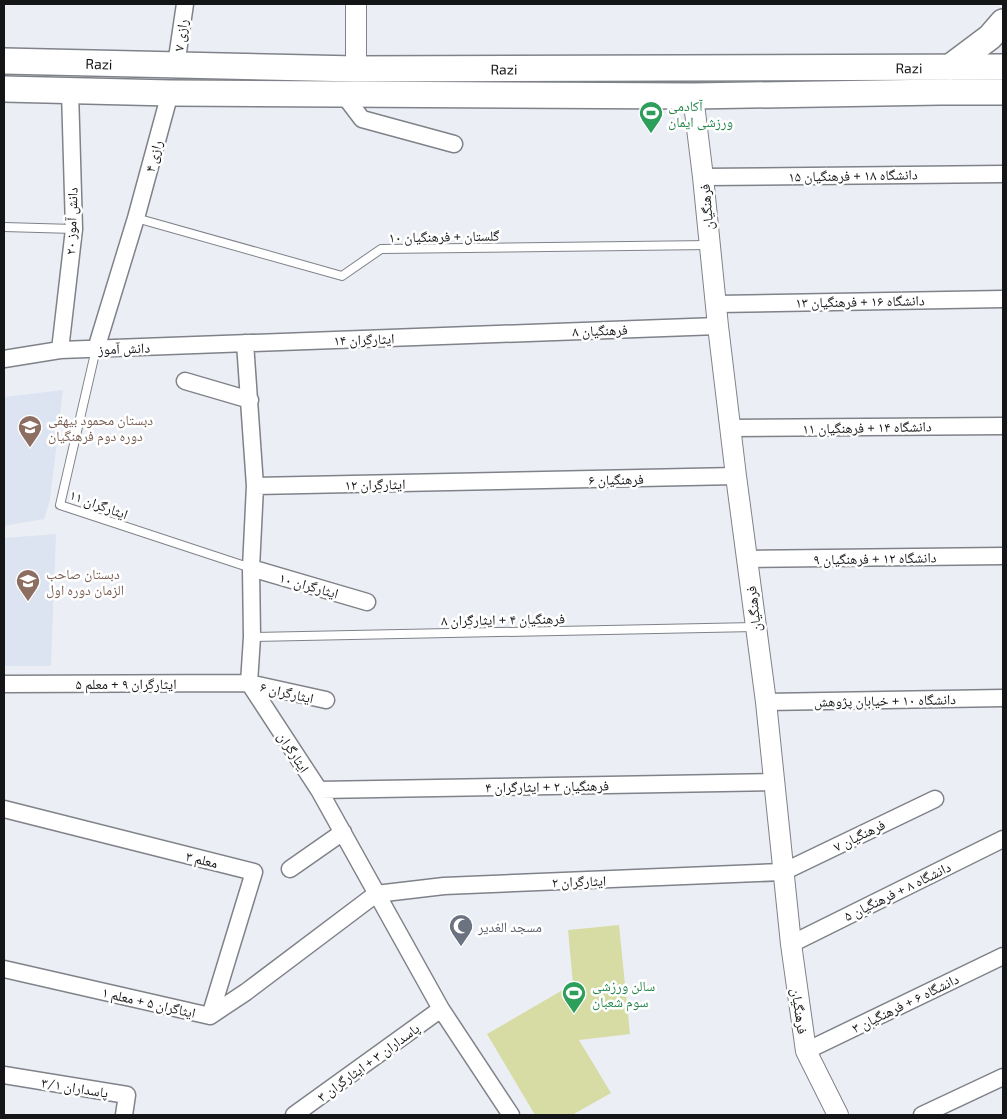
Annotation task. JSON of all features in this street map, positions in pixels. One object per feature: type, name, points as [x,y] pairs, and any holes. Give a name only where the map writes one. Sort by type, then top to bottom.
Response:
[{"type":"main road","points":[[943,75],[990,37],[1003,22]]},
{"type":"main road","name":"Razi","points":[[4,61],[356,69],[943,75],[1003,92]]},
{"type":"main road","name":"Razi","points":[[4,89],[170,93],[693,96],[943,75],[1003,67]]},
{"type":"street","name":"رازی ۷","points":[[176,65],[184,4]]},
{"type":"street","points":[[356,4],[356,69]]},
{"type":"street","name":"دانش آموز ۲۰","points":[[60,350],[74,229],[70,91]]},
{"type":"street","name":"رازی ۴","points":[[96,349],[136,218],[170,93]]},
{"type":"street","points":[[343,94],[362,119],[454,144]]},
{"type":"street","name":"فرهنگیان","points":[[693,96],[736,476],[766,702],[791,944],[806,1051],[838,1115]]},
{"type":"street","name":"دانشگاه ۱۸ + فرهنگیان ۱۵","points":[[703,177],[1003,174]]},
{"type":"street","name":"دانشگاه ۱۶ + فرهنگیان ۱۳","points":[[717,304],[1003,299]]},
{"type":"street","name":"فرهنگیان ۸","points":[[482,335],[718,326]]},
{"type":"street","name":"ایثارگران ۱۴","points":[[245,344],[482,335]]},
{"type":"street","points":[[245,344],[255,486],[251,568],[252,637],[249,683]]},
{"type":"street","name":"دانش آموز","points":[[4,359],[60,350],[245,344]]},
{"type":"street","points":[[185,381],[250,400]]},
{"type":"street","name":"دانشگاه ۱۴ + فرهنگیان ۱۱","points":[[731,428],[1003,426]]},
{"type":"street","name":"فرهنگیان ۶","points":[[496,481],[736,476]]},
{"type":"street","name":"ایثارگران ۱۲","points":[[255,486],[496,481]]},
{"type":"street","name":"دانشگاه ۱۲ + فرهنگیان ۹","points":[[747,559],[1003,556]]},
{"type":"street","name":"ایثارگران ۱۰","points":[[251,568],[366,602]]},
{"type":"street","name":"ایثارگران ۹ + معلم ۵","points":[[4,684],[249,683]]},
{"type":"street","name":"ایثارگران ۶","points":[[249,683],[326,700]]},
{"type":"street","name":"ایثارگران","points":[[249,683],[319,790],[441,1009],[510,1115]]},
{"type":"street","name":"دانشگاه ۱۰ + خیابان پژوهش","points":[[766,702],[1003,698]]},
{"type":"street","name":"فرهنگیان ۲ + ایثارگران ۴","points":[[319,790],[774,782]]},
{"type":"street","name":"فرهنگیان ۷","points":[[783,872],[935,799]]},
{"type":"street","name":"معلم ۳","points":[[4,810],[254,872],[210,1016]]},
{"type":"street","points":[[290,869],[343,832]]},
{"type":"street","name":"دانشگاه ۸ + فرهنگیان ۵","points":[[791,944],[1003,839]]},
{"type":"street","name":"ایثارگران ۲","points":[[376,894],[444,886],[783,872]]},
{"type":"street","name":"ایثاگران ۵ + معلم ۱","points":[[4,969],[210,1016],[246,992],[376,894]]},
{"type":"street","name":"دانشگاه ۶ + فرهنگیان ۳","points":[[806,1051],[1003,956]]},
{"type":"street","name":"پاسداران ۳ + ایثارگران ۳","points":[[294,1115],[441,1009]]},
{"type":"street","name":"پاسداران ۳/۱","points":[[4,1075],[127,1096],[124,1115]]},
{"type":"street","points":[[922,1115],[1003,1077]]},
{"type":"lane","name":"گلستان + فرهنگیان ۱۰","points":[[136,218],[342,276],[381,249],[710,245]]},
{"type":"lane","points":[[4,227],[74,229]]},
{"type":"lane","name":"ایثارگران ۱۱","points":[[96,349],[60,506],[251,568]]},
{"type":"lane","name":"فرهنگیان ۴ + ایثارگران ۸","points":[[252,637],[755,627]]},
{"type":"shaded area","name":"دبستان محمود بیهقی دوره دوم فرهنگیان","points":[[63,390],[50,500],[44,519],[4,526],[4,397]]},
{"type":"shaded area","name":"دبستان صاحب الزمان دوره اول","points":[[56,534],[51,666],[4,666],[4,538]]},
{"type":"green space","name":"سالن ورزشی سوم شعبان","points":[[619,925],[630,1034],[579,1040],[611,1093],[572,1115],[535,1115],[487,1034],[573,984],[568,930]]},
{"type":"place","name":"آکادمی ورزشی ایمان","points":[[651,134]]},
{"type":"place","name":"دبستان محمود بیهقی دوره دوم فرهنگیان","points":[[30,448]]},
{"type":"place","name":"دبستان صاحب الزمان دوره اول","points":[[28,602]]},
{"type":"place","name":"مسجد الغدیر","points":[[461,947]]},
{"type":"place","name":"سالن ورزشی سوم شعبان","points":[[574,1014]]}]
